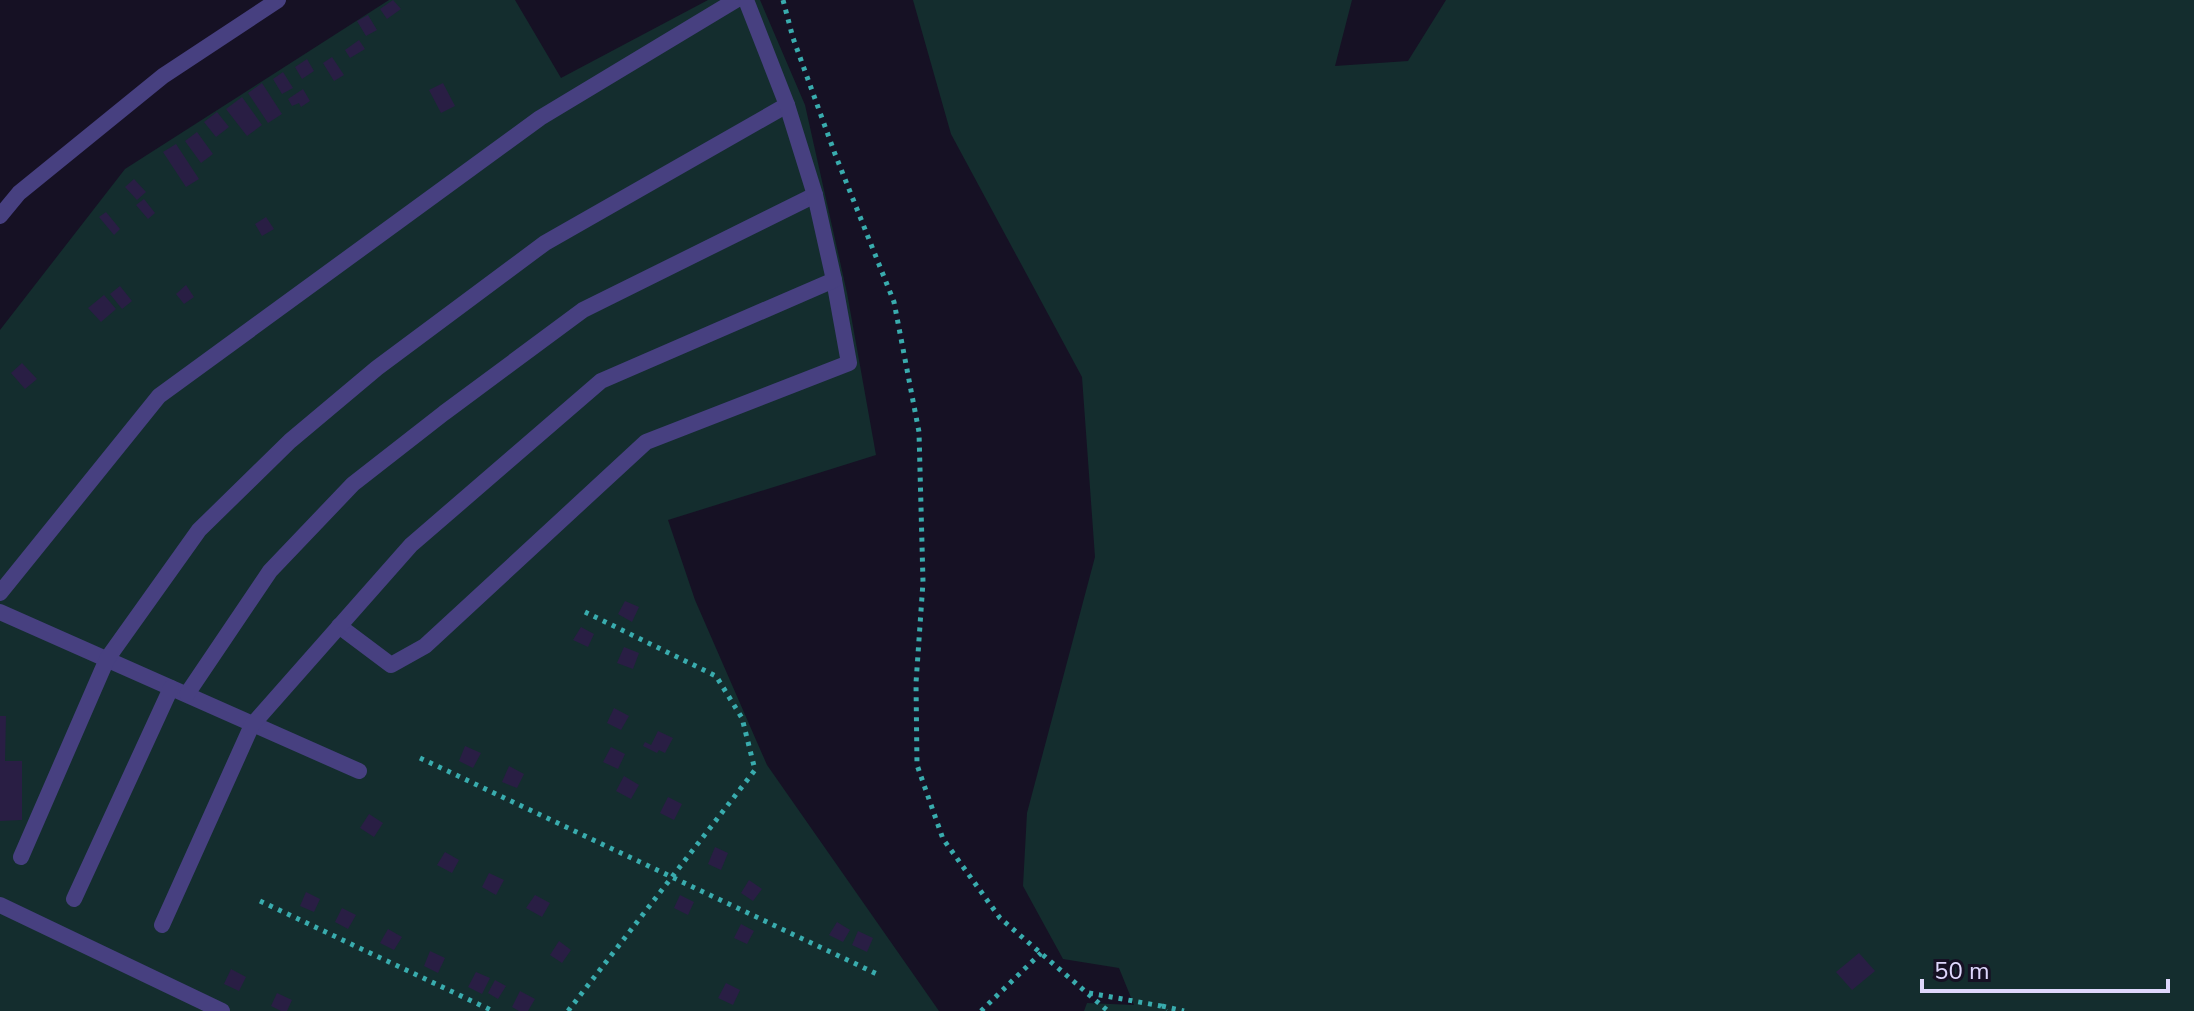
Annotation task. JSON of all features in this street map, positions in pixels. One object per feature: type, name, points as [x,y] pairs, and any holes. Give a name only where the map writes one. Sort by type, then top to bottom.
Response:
[{"type":"lane","points":[[0,216],[19,193],[163,76],[278,0]]},
{"type":"lane","points":[[0,593],[159,396],[540,118],[736,0]]},
{"type":"lane","points":[[339,626],[391,665],[425,646],[646,442],[849,363],[815,195],[787,105],[746,0]]},
{"type":"lane","points":[[21,857],[107,659],[199,530],[290,441],[377,368],[545,243],[787,105]]},
{"type":"lane","points":[[74,899],[179,691],[270,571],[353,484],[583,310],[815,195]]},
{"type":"lane","points":[[162,925],[252,725],[411,545],[601,381],[834,280]]},
{"type":"lane","points":[[0,612],[359,771]]},
{"type":"lane","points":[[0,905],[222,1011]]},
{"type":"path","points":[[783,0],[819,110],[894,302],[919,432],[923,582],[916,683],[917,765],[943,839],[1000,918],[1108,1011]]},
{"type":"path","points":[[568,1011],[755,770],[742,718],[716,676],[585,612]]},
{"type":"path","points":[[420,758],[877,974]]},
{"type":"path","points":[[260,901],[493,1011]]},
{"type":"path","points":[[981,1011],[1041,953]]},
{"type":"path","points":[[1088,993],[1184,1011]]},
{"type":"path","points":[[1161,1006],[1166,1011]]},
{"type":"green space","points":[[389,0],[515,0],[561,78],[708,0],[760,0],[805,105],[847,293],[876,455],[668,520],[695,600],[767,765],[939,1011],[0,1011],[0,330],[125,169]]},
{"type":"green space","points":[[913,0],[1352,0],[1335,66],[1408,61],[1446,0],[2194,0],[2194,1011],[1084,1011],[1087,1003],[1134,1005],[1119,968],[1063,959],[1023,886],[1027,813],[1095,557],[1082,377],[951,134]]},
{"type":"building","points":[[393,0],[401,9],[387,19],[380,9]]},
{"type":"building","points":[[368,15],[377,30],[366,36],[357,21]]},
{"type":"building","points":[[359,40],[365,49],[350,58],[345,50]]},
{"type":"building","points":[[332,57],[344,75],[334,81],[323,63]]},
{"type":"building","points":[[307,59],[314,71],[302,79],[295,67]]},
{"type":"building","points":[[283,72],[293,88],[282,94],[273,79]]},
{"type":"building","points":[[262,83],[282,114],[268,123],[248,93]]},
{"type":"building","points":[[443,83],[455,106],[441,113],[429,90]]},
{"type":"building","points":[[303,89],[310,101],[301,107],[299,103],[292,106],[288,99]]},
{"type":"building","points":[[242,97],[262,125],[247,136],[226,109]]},
{"type":"building","points":[[217,112],[229,127],[216,137],[204,122]]},
{"type":"building","points":[[197,132],[213,154],[201,163],[185,141]]},
{"type":"building","points":[[176,144],[199,179],[186,187],[163,152]]},
{"type":"building","points":[[134,179],[146,192],[137,200],[125,187]]},
{"type":"building","points":[[144,199],[155,213],[148,219],[136,205]]},
{"type":"building","points":[[106,212],[120,229],[114,235],[99,217]]},
{"type":"building","points":[[266,217],[274,229],[262,236],[255,224]]},
{"type":"building","points":[[186,285],[194,297],[184,304],[176,294]]},
{"type":"building","points":[[120,286],[132,301],[122,309],[110,294]]},
{"type":"building","points":[[104,295],[116,309],[101,322],[88,308]]},
{"type":"building","points":[[22,363],[37,379],[25,389],[11,373]]},
{"type":"building","points":[[625,601],[639,607],[632,622],[618,614]]},
{"type":"building","points":[[581,627],[594,634],[588,647],[573,640]]},
{"type":"building","points":[[624,647],[639,653],[633,669],[617,663]]},
{"type":"building","points":[[614,708],[629,716],[621,730],[607,723]]},
{"type":"building","points":[[0,716],[6,716],[5,761],[22,761],[22,820],[0,821]]},
{"type":"building","points":[[658,731],[673,738],[665,753],[659,750],[657,753],[643,746],[645,742],[651,745]]},
{"type":"building","points":[[465,746],[481,753],[473,768],[459,761]]},
{"type":"building","points":[[611,747],[625,754],[618,769],[603,762]]},
{"type":"building","points":[[509,766],[524,774],[517,788],[502,782]]},
{"type":"building","points":[[624,776],[639,785],[631,799],[616,791]]},
{"type":"building","points":[[668,797],[682,804],[674,820],[660,813]]},
{"type":"building","points":[[369,814],[383,823],[374,837],[360,828]]},
{"type":"building","points":[[715,847],[728,853],[721,870],[708,864]]},
{"type":"building","points":[[445,852],[459,860],[452,873],[437,865]]},
{"type":"building","points":[[489,873],[504,880],[496,895],[482,887]]},
{"type":"building","points":[[749,880],[762,889],[753,901],[741,893]]},
{"type":"building","points":[[306,892],[320,899],[314,912],[300,906]]},
{"type":"building","points":[[535,895],[550,903],[542,917],[526,908]]},
{"type":"building","points":[[680,895],[694,902],[688,915],[674,908]]},
{"type":"building","points":[[342,908],[356,915],[348,929],[335,922]]},
{"type":"building","points":[[837,922],[850,930],[843,942],[829,935]]},
{"type":"building","points":[[741,924],[754,931],[747,944],[734,938]]},
{"type":"building","points":[[388,929],[402,937],[394,950],[380,943]]},
{"type":"building","points":[[858,931],[873,938],[867,952],[852,945]]},
{"type":"building","points":[[559,941],[571,950],[562,963],[550,955]]},
{"type":"building","points":[[430,951],[445,958],[438,973],[424,966]]},
{"type":"building","points":[[1859,953],[1875,971],[1852,990],[1836,972]]},
{"type":"building","points":[[231,969],[246,977],[239,991],[224,984]]},
{"type":"building","points":[[476,972],[490,978],[482,994],[468,987]]},
{"type":"building","points":[[495,980],[506,986],[498,999],[488,993]]},
{"type":"building","points":[[726,983],[740,990],[733,1005],[718,998]]},
{"type":"building","points":[[520,991],[535,999],[528,1011],[512,1007]]},
{"type":"building","points":[[277,993],[292,1000],[287,1011],[271,1006]]}]
